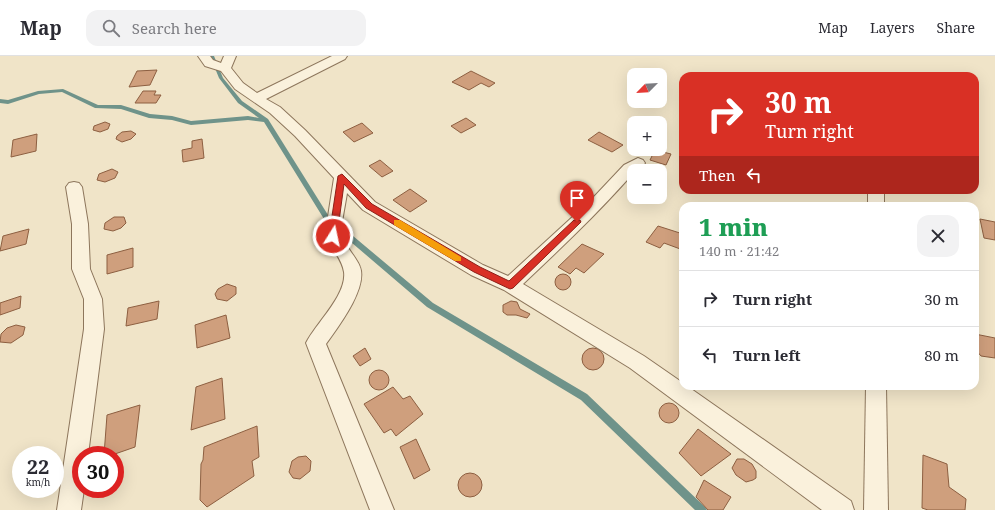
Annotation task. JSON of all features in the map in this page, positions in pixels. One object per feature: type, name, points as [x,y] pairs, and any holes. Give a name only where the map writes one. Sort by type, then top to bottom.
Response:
[{"type":"street","points":[[204,56],[209,63],[227,62],[239,86],[256,99],[275,110],[342,176],[369,206],[477,270],[510,285],[637,362],[842,510]]},
{"type":"street","points":[[256,99],[342,56]]},
{"type":"street","points":[[510,285],[597,204],[628,168],[638,163]]},
{"type":"street","points":[[342,176],[333,236],[345,254],[353,273],[348,296],[316,343],[382,510]]},
{"type":"street","points":[[69,510],[94,329],[93,298],[81,269],[80,224],[74,187]]},
{"type":"street","points":[[876,390],[876,510]]},
{"type":"building","points":[[157,70],[150,85],[129,87],[137,71]]},
{"type":"building","points":[[471,71],[495,83],[489,87],[481,83],[469,90],[452,82]]},
{"type":"building","points":[[143,91],[156,91],[154,95],[161,95],[156,103],[135,103]]},
{"type":"building","points":[[466,118],[476,125],[461,133],[451,126]]},
{"type":"building","points":[[105,122],[110,124],[108,129],[100,132],[93,130],[94,126]]},
{"type":"building","points":[[362,123],[373,133],[354,142],[343,132]]},
{"type":"building","points":[[131,131],[136,134],[131,139],[122,142],[116,139],[122,132]]},
{"type":"building","points":[[599,132],[623,145],[612,152],[588,140]]},
{"type":"building","points":[[37,134],[36,151],[11,157],[13,140]]},
{"type":"building","points":[[202,139],[204,158],[183,162],[182,150],[192,148],[192,141]]},
{"type":"building","points":[[667,153],[671,154],[666,164],[650,160],[652,156],[667,156]]},
{"type":"building","points":[[380,160],[393,171],[382,177],[369,166]]},
{"type":"building","points":[[112,169],[118,172],[115,178],[105,182],[97,180],[99,174]]},
{"type":"building","points":[[410,189],[427,201],[410,212],[393,200]]},
{"type":"building","points":[[114,217],[124,217],[126,223],[121,228],[113,231],[104,229],[105,223]]},
{"type":"building","points":[[980,219],[995,222],[995,240],[984,238]]},
{"type":"building","points":[[658,226],[679,233],[679,249],[664,243],[660,248],[646,242]]},
{"type":"building","points":[[29,229],[26,244],[0,251],[3,236]]},
{"type":"building","points":[[582,244],[604,254],[584,273],[576,268],[570,274],[558,267]]},
{"type":"building","points":[[133,248],[133,267],[107,274],[107,255]]},
{"type":"building","points":[[563,274],[569,276],[571,282],[569,288],[563,290],[557,288],[555,282],[557,276]]},
{"type":"building","points":[[227,284],[236,287],[236,294],[227,301],[217,299],[215,294],[218,289]]},
{"type":"building","points":[[21,296],[20,308],[0,315],[0,303]]},
{"type":"building","points":[[159,301],[157,319],[126,326],[128,308]]},
{"type":"building","points":[[511,301],[517,302],[520,309],[530,314],[527,318],[516,315],[507,315],[503,312],[503,305]]},
{"type":"building","points":[[226,315],[230,338],[197,348],[195,325]]},
{"type":"building","points":[[16,325],[25,327],[23,335],[11,343],[0,342],[1,334],[7,328]]},
{"type":"building","points":[[979,335],[995,338],[995,358],[981,356],[979,354]]},
{"type":"building","points":[[365,348],[371,359],[360,366],[353,356]]},
{"type":"building","points":[[593,348],[601,351],[604,359],[601,367],[593,370],[585,367],[582,359],[585,351]]},
{"type":"building","points":[[379,370],[386,373],[389,380],[386,387],[379,390],[372,387],[369,380],[372,373]]},
{"type":"building","points":[[222,378],[225,419],[191,430],[196,387]]},
{"type":"building","points":[[393,387],[403,399],[410,396],[423,414],[396,436],[391,429],[384,433],[364,404]]},
{"type":"building","points":[[665,403],[673,403],[679,409],[679,417],[673,423],[665,423],[659,417],[659,409]]},
{"type":"building","points":[[140,405],[135,447],[124,451],[124,446],[105,446],[107,415]]},
{"type":"building","points":[[257,426],[259,457],[252,461],[254,476],[207,507],[200,500],[201,464],[203,460],[204,447]]},
{"type":"building","points":[[698,429],[731,454],[701,476],[679,453]]},
{"type":"building","points":[[416,439],[430,470],[414,479],[400,447]]},
{"type":"building","points":[[923,455],[947,464],[949,487],[966,499],[965,510],[928,510],[922,508]]},
{"type":"building","points":[[306,456],[311,461],[310,471],[300,479],[293,478],[289,472],[292,461],[298,457]]},
{"type":"building","points":[[737,459],[744,459],[752,464],[756,471],[756,478],[746,482],[736,475],[732,468]]},
{"type":"building","points":[[470,473],[478,477],[482,485],[478,493],[470,497],[462,493],[458,485],[462,477]]},
{"type":"building","points":[[704,480],[731,497],[723,510],[708,510],[696,497]]},
{"type":"waterway","points":[[212,56],[221,78],[240,102],[266,120],[326,217],[430,305],[584,397],[702,510]]},
{"type":"waterway","points":[[0,101],[8,102],[38,93],[63,90],[97,107],[121,107],[149,116],[172,118],[191,123],[248,118],[264,120]]},
{"type":"slow traffic","points":[[397,223],[458,259]]},
{"type":"route","points":[[333,236],[342,176],[369,206],[477,270],[510,285],[532,266],[577,222]]}]
